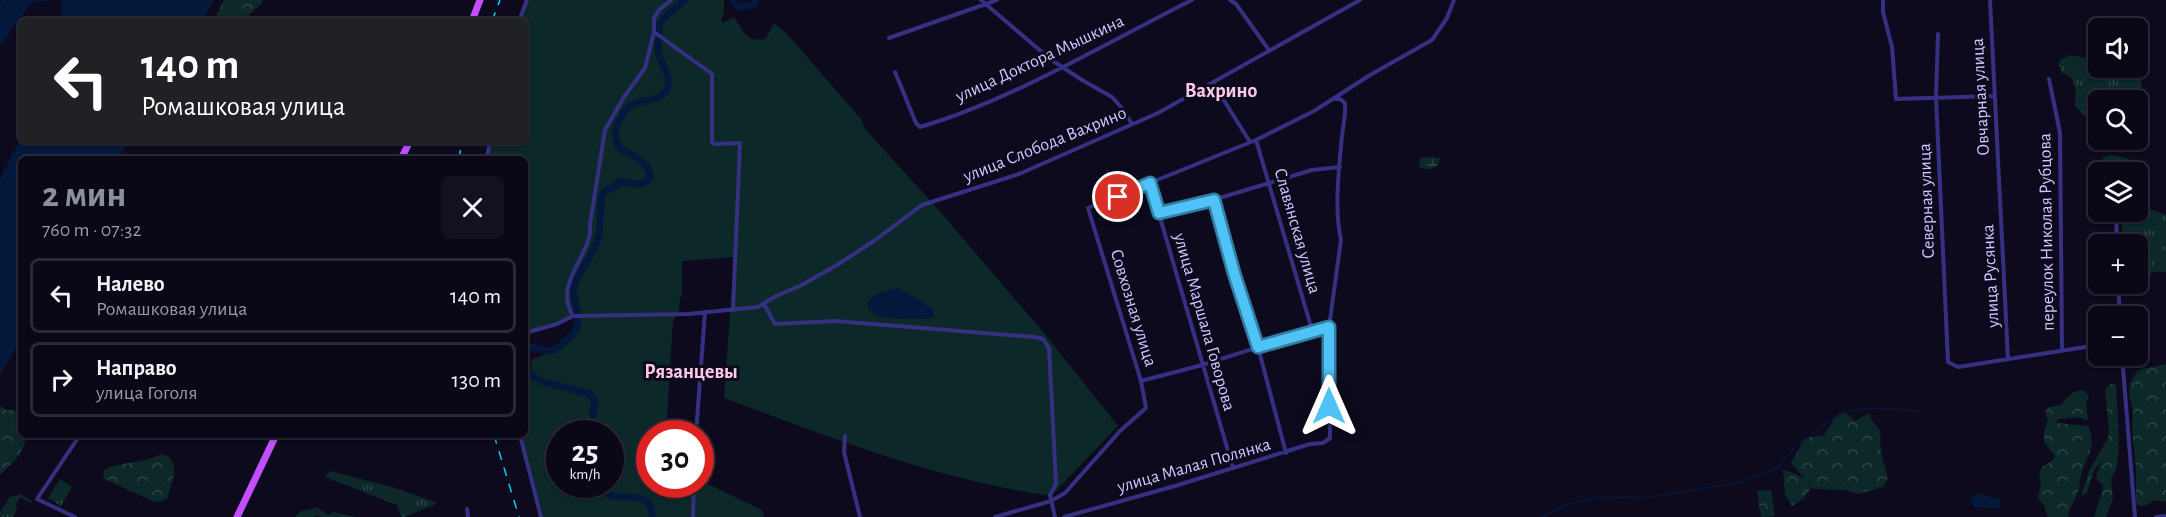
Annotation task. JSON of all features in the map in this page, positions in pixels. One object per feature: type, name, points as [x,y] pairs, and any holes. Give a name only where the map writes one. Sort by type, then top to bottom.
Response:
[{"type":"main road","points":[[473,18],[480,0]]},
{"type":"main road","points":[[237,517],[275,438]]},
{"type":"street","points":[[520,18],[527,0]]},
{"type":"street","points":[[528,332],[578,316],[567,302],[569,284],[591,234],[590,224],[605,130],[624,97],[645,68],[656,14],[671,0]]},
{"type":"street","points":[[981,0],[1062,67],[1112,97],[1132,124]]},
{"type":"street","points":[[889,38],[997,0]]},
{"type":"street","name":"улица Доктора Мышкина","points":[[895,72],[916,123],[920,127],[1009,92],[1192,0]]},
{"type":"street","points":[[1230,0],[1236,4],[1269,50]]},
{"type":"street","name":"улица Слобода Вахрино","points":[[578,316],[705,312],[750,309],[764,304],[776,296],[801,286],[867,247],[922,205],[1019,174],[1158,113],[1360,0]]},
{"type":"street","points":[[1150,183],[1256,140],[1314,111],[1370,75],[1432,40],[1447,18],[1454,0]]},
{"type":"street","points":[[1883,0],[1882,12],[1892,47],[1896,99],[1995,96]]},
{"type":"street","name":"Овчарная улица","points":[[1990,0],[2000,192]]},
{"type":"street","points":[[654,32],[712,74],[712,142],[715,144],[740,143],[733,310]]},
{"type":"street","name":"Северная улица","points":[[1938,34],[1936,97],[1947,360],[1958,367],[2008,359]]},
{"type":"street","name":"переулок Николая Рубцова","points":[[2049,79],[2060,133],[2062,350]]},
{"type":"street","points":[[1213,83],[1250,142]]},
{"type":"street","points":[[1141,381],[1202,365],[1312,330],[1329,327],[1341,240],[1338,228],[1340,167],[1342,133],[1346,115],[1345,104],[1340,99],[1333,99]]},
{"type":"street","name":"Славянская улица","points":[[1256,140],[1312,330]]},
{"type":"street","points":[[1159,213],[1214,200],[1311,170],[1340,167]]},
{"type":"street","name":"Совхозная улица","points":[[1051,501],[1065,492],[1112,439],[1146,408],[1141,381],[1088,208],[1150,183]]},
{"type":"street","name":"улица Маршала Говорова","points":[[1150,183],[1233,468]]},
{"type":"street","name":"улица Русянка","points":[[2000,192],[2008,359]]},
{"type":"street","points":[[1214,200],[1258,347],[1286,453]]},
{"type":"street","points":[[764,304],[775,324],[835,321],[1043,339],[1049,348],[1051,375],[1056,484],[1050,495],[1055,517]]},
{"type":"street","points":[[697,420],[705,312]]},
{"type":"street","name":"улица Малая Полянка","points":[[1064,517],[1175,486],[1310,444],[1323,443],[1330,438],[1329,327]]},
{"type":"street","points":[[2008,359],[2088,346]]},
{"type":"street","points":[[2123,366],[2135,517]]},
{"type":"street","points":[[845,436],[844,452],[860,517]]},
{"type":"street","points":[[75,517],[37,499],[78,438]]},
{"type":"street","points":[[521,438],[541,517]]},
{"type":"street","points":[[693,517],[694,498]]},
{"type":"street","points":[[995,517],[1051,501]]},
{"type":"street","points":[[467,509],[468,517]]},
{"type":"street","points":[[2156,517],[2166,516]]},
{"type":"green space","points":[[224,0],[262,0],[262,3],[248,18],[215,18]]},
{"type":"green space","points":[[526,0],[724,0],[721,20],[723,23],[734,17],[746,35],[759,40],[765,39],[774,23],[788,35],[861,119],[865,129],[937,208],[1044,333],[1118,426],[1051,496],[1009,489],[927,469],[846,443],[724,398],[734,257],[682,261],[682,297],[680,297],[679,312],[673,321],[667,420],[636,420],[636,498],[714,498],[714,487],[762,510],[764,517],[543,517],[523,438],[528,438],[528,374],[532,359],[558,348],[580,330],[573,316],[563,322],[528,332],[528,156],[490,156],[491,144],[528,144],[528,18],[520,18]]},
{"type":"green space","points":[[2071,55],[2088,59],[2088,78],[2141,78],[2142,86],[2139,90],[2088,90],[2088,119],[2075,106],[2074,82],[2062,73],[2060,60]]},
{"type":"green space","points":[[2110,155],[2133,162],[2101,162],[2103,158]]},
{"type":"green space","points":[[1420,158],[1440,158],[1437,165],[1432,168],[1419,168]]},
{"type":"green space","points":[[2148,208],[2166,215],[2166,272],[2152,272],[2148,280],[2148,234],[2122,234],[2122,222],[2148,222]]},
{"type":"green space","points":[[2166,364],[2166,502],[2154,500],[2140,506],[2136,501],[2130,383],[2138,370]]},
{"type":"green space","points":[[2108,385],[2116,386],[2119,440],[2117,467],[2111,479],[2113,498],[2106,517],[2094,517],[2103,489],[2096,475],[2101,462],[2094,470],[2087,493],[2082,495],[2082,492],[2090,469],[2108,438],[2105,391]]},
{"type":"green space","points":[[2083,390],[2089,395],[2086,404],[2088,419],[2079,417],[2060,419],[2057,423],[2088,426],[2092,439],[2091,449],[2068,517],[2048,517],[2044,505],[2038,498],[2041,484],[2039,473],[2042,467],[2055,456],[2044,442],[2048,420],[2045,411],[2049,407],[2061,405],[2073,392]]},
{"type":"green space","points":[[0,406],[6,410],[15,410],[18,414],[18,438],[26,438],[20,453],[0,475]]},
{"type":"green space","points":[[1846,413],[1855,421],[1869,413],[1881,432],[1881,449],[1888,478],[1883,487],[1857,494],[1845,490],[1813,489],[1807,481],[1811,488],[1804,498],[1792,506],[1785,494],[1783,470],[1805,479],[1791,463],[1805,438],[1824,435],[1837,415]]},
{"type":"green space","points":[[163,454],[169,457],[174,467],[173,480],[167,499],[159,502],[153,501],[104,479],[103,471],[113,466]]},
{"type":"green space","points":[[330,471],[392,487],[438,503],[401,517],[397,505],[325,477]]},
{"type":"green space","points":[[60,479],[72,487],[61,506],[48,498]]},
{"type":"green space","points":[[1771,490],[1775,516],[1761,517],[1757,491]]},
{"type":"green space","points":[[20,494],[32,503],[20,497],[13,517],[0,517],[0,512],[10,497]]},
{"type":"green space","points":[[318,508],[329,515],[333,512],[356,517],[316,515],[315,517],[295,517],[301,511]]},
{"type":"water","points":[[2,0],[56,0],[32,2],[18,18],[0,46],[0,3]]},
{"type":"water","points":[[62,0],[214,0],[204,18],[62,18]]},
{"type":"water","points":[[18,143],[127,144],[121,156],[18,156],[18,344],[0,375],[0,179]]},
{"type":"water","points":[[899,288],[934,310],[934,317],[928,319],[889,318],[876,315],[869,310],[868,302],[874,296]]},
{"type":"water","points":[[1980,493],[2000,500],[2001,506],[1999,508],[1974,507],[1971,501],[1973,496]]},
{"type":"waterway","points":[[659,32],[659,27],[667,14],[685,0]]},
{"type":"waterway","points":[[733,0],[737,7],[753,5],[756,0]]},
{"type":"waterway","points":[[600,221],[601,198],[605,190],[612,189],[620,181],[640,184],[650,177],[643,162],[618,146],[616,132],[618,122],[628,107],[655,99],[666,91],[668,81],[659,56],[659,37]]},
{"type":"waterway","points":[[577,314],[574,286],[597,242],[600,226]]},
{"type":"waterway","points":[[528,348],[545,351],[554,350],[574,332],[577,318]]},
{"type":"waterway","points":[[528,372],[540,381],[590,394],[595,402],[592,420]]},
{"type":"waterway","points":[[1541,517],[1566,505],[1593,498],[1652,497],[1743,482],[1777,468],[1798,444],[1843,412],[1867,408],[1920,411]]},
{"type":"waterway","points":[[624,496],[647,501],[651,507],[652,517]]},
{"type":"railway","points":[[493,18],[500,0]]},
{"type":"railway","points":[[460,156],[462,144]]},
{"type":"railway","points":[[495,438],[519,517]]},
{"type":"district","name":"Вахрино","points":[[1221,91]]},
{"type":"district","name":"Рязанцевы","points":[[691,372]]},
{"type":"route","points":[[1118,197],[1150,183],[1159,213],[1214,200],[1258,347],[1329,327],[1329,406]]}]
